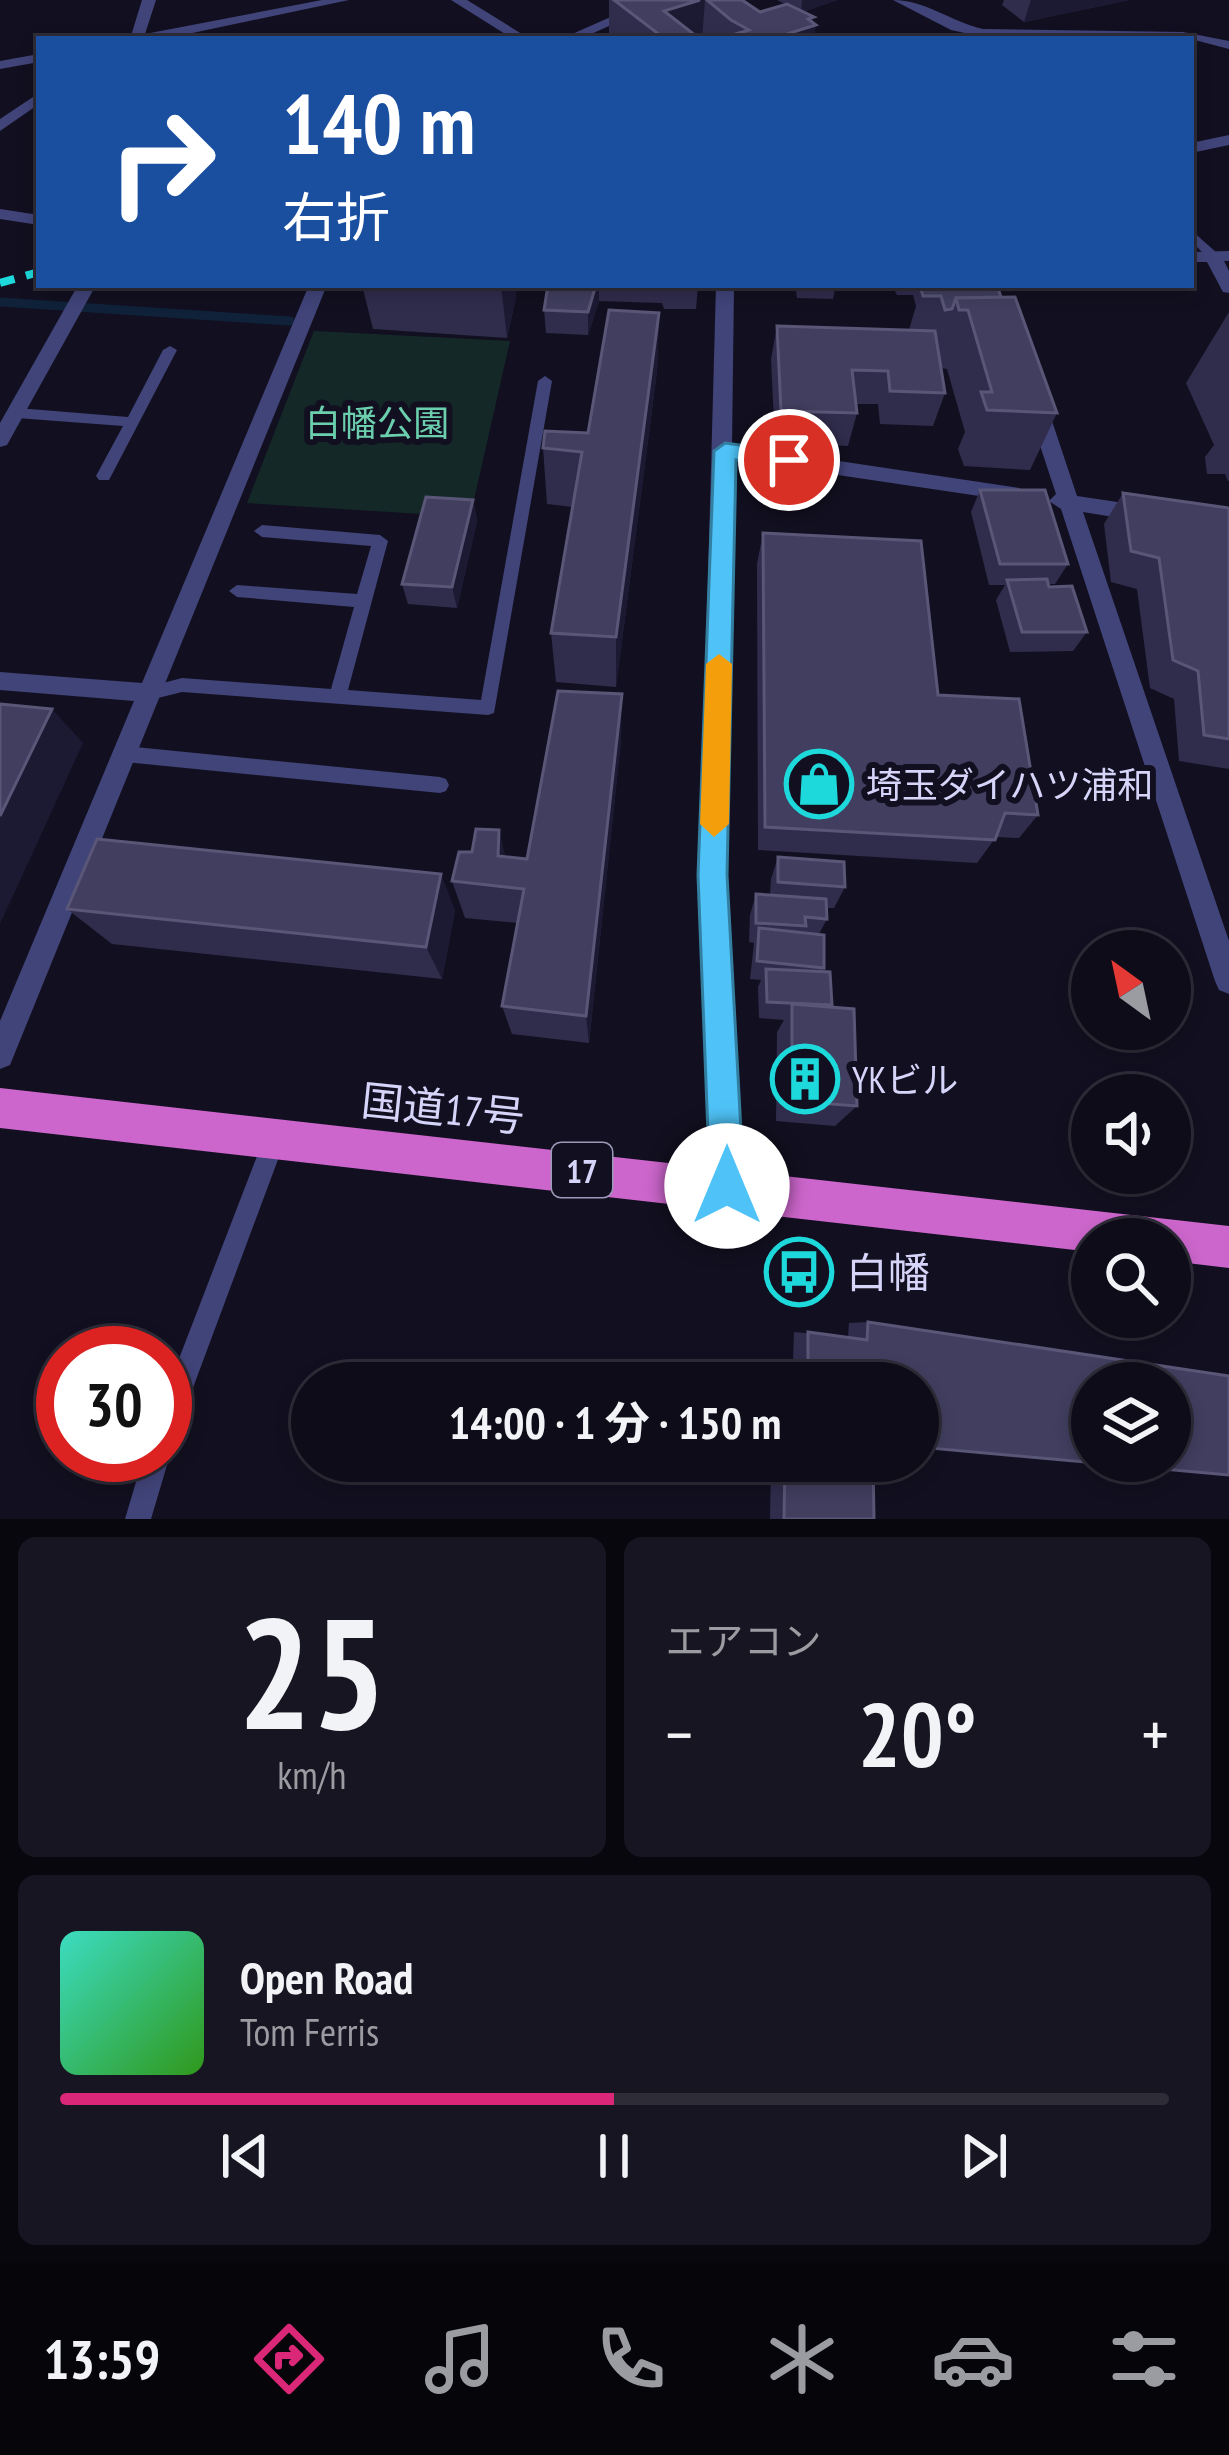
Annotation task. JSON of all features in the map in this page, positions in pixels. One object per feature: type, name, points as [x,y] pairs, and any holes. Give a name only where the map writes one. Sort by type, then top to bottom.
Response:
[{"type":"highway","name":"国道17号","points":[[0,1108],[1071,1228]]},
{"type":"highway","name":"国道17号","points":[[1191,1242],[1229,1247]]},
{"type":"street","points":[[141,36],[149,0]]},
{"type":"street","points":[[156,36],[342,0]]},
{"type":"street","points":[[458,0],[518,36]]},
{"type":"street","points":[[575,36],[660,0]]},
{"type":"street","points":[[900,0],[956,27],[983,32],[1183,36]]},
{"type":"street","points":[[1194,38],[1229,45]]},
{"type":"street","points":[[0,65],[36,59]]},
{"type":"street","points":[[0,126],[36,99]]},
{"type":"street","points":[[1194,147],[1229,140]]},
{"type":"street","points":[[0,214],[36,220]]},
{"type":"street","points":[[1221,256],[1229,287]]},
{"type":"street","points":[[0,440],[85,288]]},
{"type":"street","points":[[0,1055],[317,288]]},
{"type":"street","points":[[725,288],[713,875],[727,1186]]},
{"type":"street","points":[[1032,394],[1229,981]]},
{"type":"street","points":[[725,451],[1161,517]]},
{"type":"street","points":[[0,681],[150,693]]},
{"type":"lane","points":[[1194,235],[1221,256]]},
{"type":"lane","points":[[104,476],[170,350]]},
{"type":"lane","points":[[150,693],[175,685],[488,708],[545,381]]},
{"type":"lane","points":[[16,413],[133,422]]},
{"type":"lane","points":[[262,531],[380,541],[337,697]]},
{"type":"lane","points":[[237,591],[363,601]]},
{"type":"lane","points":[[124,754],[440,785]]},
{"type":"lane","points":[[192,1356],[274,1138]]},
{"type":"lane","points":[[139,1519],[149,1482]]},
{"type":"green space","name":"白幡公園","points":[[314,331],[510,341],[470,517],[247,503]]},
{"type":"building","points":[[614,0],[700,0],[664,11],[696,36],[661,36]]},
{"type":"building","points":[[707,0],[742,0],[760,12],[787,4],[814,17],[808,19],[816,25],[781,36],[729,36],[749,30]]},
{"type":"building","points":[[548,288],[595,288],[588,312],[544,310]]},
{"type":"building","points":[[998,288],[1001,297],[956,298],[952,309],[945,310],[941,296],[923,296],[921,289]]},
{"type":"building","points":[[1015,297],[1057,413],[987,410],[981,392],[992,392],[968,310],[959,310],[956,298]]},
{"type":"building","points":[[609,310],[659,313],[616,637],[551,633],[582,452],[543,448],[545,431],[588,433]]},
{"type":"building","points":[[777,326],[935,331],[945,393],[890,391],[888,371],[852,370],[857,413],[781,411]]},
{"type":"building","points":[[980,490],[1045,490],[1068,564],[1000,564]]},
{"type":"building","points":[[1123,493],[1229,508],[1229,739],[1204,735],[1198,671],[1173,660],[1159,558],[1131,551]]},
{"type":"building","points":[[426,497],[473,500],[452,587],[402,584]]},
{"type":"building","points":[[763,533],[921,541],[938,695],[1019,699],[1038,815],[1005,813],[995,840],[765,827]]},
{"type":"building","points":[[1047,579],[1049,587],[1072,586],[1087,632],[1022,632],[1007,580]]},
{"type":"building","points":[[558,691],[622,694],[586,1016],[502,1006],[524,889],[452,881],[459,852],[472,852],[476,829],[499,830],[498,856],[527,859]]},
{"type":"building","points":[[0,704],[52,709],[0,816]]},
{"type":"building","points":[[97,839],[441,874],[426,947],[67,909]]},
{"type":"building","points":[[778,857],[844,862],[845,887],[778,882]]},
{"type":"building","points":[[756,894],[826,899],[827,919],[805,917],[806,926],[756,923]]},
{"type":"building","points":[[759,928],[824,935],[824,968],[757,961]]},
{"type":"building","points":[[766,969],[830,972],[832,1005],[767,1002]]},
{"type":"building","points":[[792,1004],[854,1009],[857,1106],[792,1101]]},
{"type":"building","points":[[868,1322],[1135,1362],[1071,1362],[1071,1461],[939,1449],[939,1362],[808,1362],[808,1332],[867,1340]]},
{"type":"building","points":[[1191,1370],[1229,1376],[1229,1475],[1191,1472]]},
{"type":"building","points":[[785,1482],[873,1482],[874,1519],[784,1519]]},
{"type":"waterway","points":[[0,302],[290,321]]},
{"type":"railway","points":[[0,283],[36,273]]},
{"type":"slow traffic","points":[[714,824],[719,664]]},
{"type":"place","name":"埼玉ダイハツ浦和","points":[[819,784]]},
{"type":"place","name":"YKビル","points":[[805,1079]]},
{"type":"place","name":"白幡","points":[[799,1272]]},
{"type":"route","points":[[727,1186],[713,875],[725,451],[789,460]]}]
